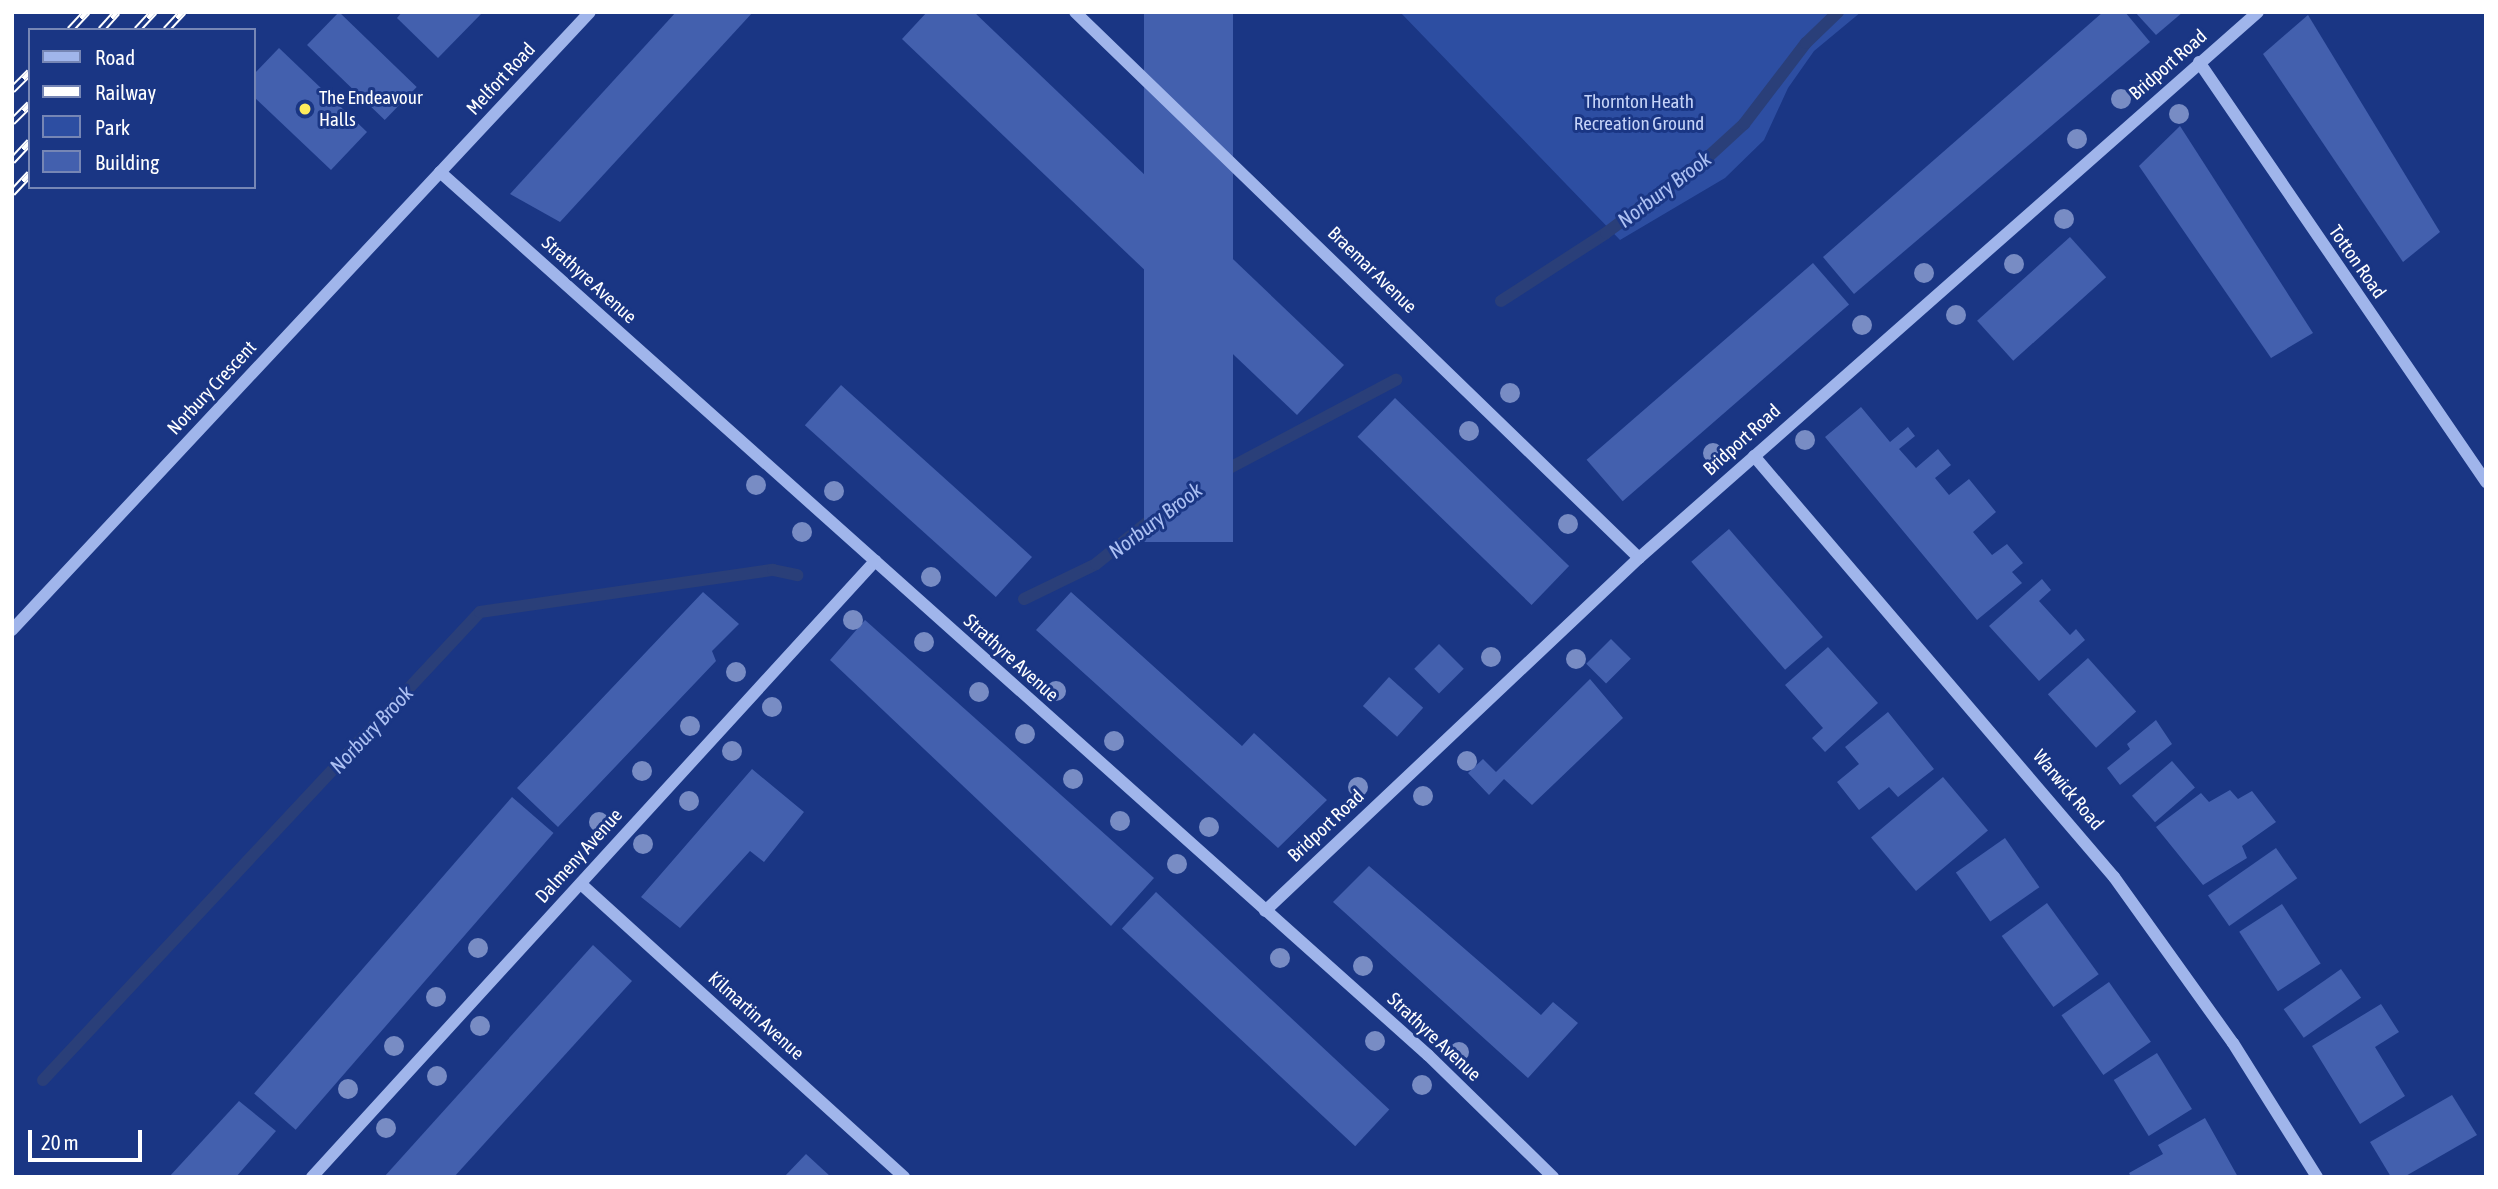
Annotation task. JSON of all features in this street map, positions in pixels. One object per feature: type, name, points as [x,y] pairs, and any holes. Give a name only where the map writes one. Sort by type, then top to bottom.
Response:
[{"type":"street","name":"Melfort Road","points":[[440,172],[590,12]]},
{"type":"street","name":"Braemar Avenue","points":[[1075,12],[1639,558]]},
{"type":"street","name":"Bridport Road","points":[[1265,911],[1639,558],[2258,12]]},
{"type":"street","name":"Totton Road","points":[[2199,62],[2486,482]]},
{"type":"street","name":"Strathyre Avenue","points":[[440,172],[1428,1055],[1552,1177]]},
{"type":"street","name":"Norbury Crescent","points":[[12,630],[440,172]]},
{"type":"street","name":"Warwick Road","points":[[1754,456],[2114,877],[2233,1043],[2317,1177]]},
{"type":"street","name":"Dalmeny Avenue","points":[[312,1177],[875,561]]},
{"type":"street","name":"Kilmartin Avenue","points":[[581,884],[904,1177]]},
{"type":"green space","name":"Thornton Heath Recreation Ground","points":[[1400,12],[1861,12],[1814,51],[1788,88],[1764,140],[1725,178],[1620,240]]},
{"type":"building","points":[[339,12],[417,87],[385,120],[307,45]]},
{"type":"building","points":[[402,12],[483,12],[438,58],[397,18]]},
{"type":"building","points":[[676,12],[753,12],[560,222],[510,194]]},
{"type":"building","points":[[927,12],[974,12],[1344,365],[1297,415],[902,39]]},
{"type":"building","points":[[1144,12],[1233,12],[1233,542],[1144,542]]},
{"type":"building","points":[[2103,12],[2125,12],[2150,42],[1854,294],[1823,257]]},
{"type":"building","points":[[2135,12],[2183,12],[2156,35]]},
{"type":"building","points":[[2308,15],[2440,232],[2403,262],[2263,54]]},
{"type":"building","points":[[279,48],[367,132],[331,170],[256,99],[256,72]]},
{"type":"building","points":[[2180,126],[2313,333],[2271,358],[2139,166]]},
{"type":"building","points":[[2070,237],[2106,277],[2013,361],[1977,321]]},
{"type":"building","points":[[1813,263],[1849,305],[1623,501],[1587,460]]},
{"type":"building","points":[[841,385],[1032,557],[996,597],[805,425]]},
{"type":"building","points":[[1395,398],[1569,566],[1532,605],[1357,437]]},
{"type":"building","points":[[1861,407],[1890,442],[1908,427],[1915,436],[1899,449],[1916,468],[1938,449],[1951,465],[1935,478],[1949,495],[1969,479],[1996,512],[1973,532],[1992,555],[2007,544],[2023,563],[2012,572],[2022,583],[1977,620],[1825,437]]},
{"type":"building","points":[[1729,529],[1823,637],[1785,670],[1691,562]]},
{"type":"building","points":[[2042,579],[2051,590],[2039,601],[2070,635],[2076,629],[2085,640],[2039,681],[1989,626]]},
{"type":"building","points":[[703,592],[739,624],[712,651],[716,661],[558,827],[517,788]]},
{"type":"building","points":[[1071,592],[1242,746],[1254,733],[1327,800],[1278,848],[1036,630]]},
{"type":"building","points":[[865,620],[1154,878],[1111,926],[830,660]]},
{"type":"building","points":[[1611,639],[1631,659],[1606,684],[1586,664]]},
{"type":"building","points":[[1439,644],[1464,669],[1439,693],[1414,669]]},
{"type":"building","points":[[1828,647],[1878,703],[1825,752],[1812,738],[1823,728],[1785,685]]},
{"type":"building","points":[[2088,658],[2136,712],[2096,748],[2048,694]]},
{"type":"building","points":[[1389,677],[1423,708],[1397,737],[1363,706]]},
{"type":"building","points":[[1590,679],[1623,718],[1532,805],[1504,779],[1489,795],[1468,773],[1483,759],[1496,772]]},
{"type":"building","points":[[1888,712],[1934,769],[1898,797],[1889,787],[1859,810],[1837,782],[1859,764],[1845,747]]},
{"type":"building","points":[[2156,720],[2172,744],[2120,785],[2107,768],[2130,749],[2127,744]]},
{"type":"building","points":[[2172,761],[2195,787],[2155,822],[2132,796]]},
{"type":"building","points":[[752,769],[804,812],[764,862],[750,851],[680,928],[641,897]]},
{"type":"building","points":[[1943,777],[1988,831],[1916,891],[1871,837]]},
{"type":"building","points":[[2230,790],[2238,799],[2252,791],[2276,822],[2242,846],[2247,858],[2203,885],[2156,827],[2201,793],[2209,802]]},
{"type":"building","points":[[512,797],[554,833],[296,1130],[254,1094]]},
{"type":"building","points":[[2005,838],[2039,887],[1990,922],[1956,872]]},
{"type":"building","points":[[2276,848],[2297,878],[2229,926],[2208,896]]},
{"type":"building","points":[[1369,866],[1541,1015],[1553,1002],[1578,1023],[1528,1078],[1333,902]]},
{"type":"building","points":[[1156,892],[1389,1110],[1355,1146],[1122,929]]},
{"type":"building","points":[[2047,903],[2099,974],[2053,1007],[2002,936]]},
{"type":"building","points":[[2282,904],[2321,964],[2278,991],[2239,932]]},
{"type":"building","points":[[593,945],[632,981],[454,1177],[384,1177]]},
{"type":"building","points":[[2341,969],[2361,998],[2304,1038],[2284,1009]]},
{"type":"building","points":[[2109,982],[2151,1042],[2103,1075],[2061,1015]]},
{"type":"building","points":[[2381,1004],[2399,1032],[2375,1047],[2405,1096],[2360,1124],[2312,1046]]},
{"type":"building","points":[[2157,1053],[2192,1109],[2149,1136],[2114,1080]]},
{"type":"building","points":[[2452,1095],[2477,1135],[2404,1177],[2391,1177],[2370,1142]]},
{"type":"building","points":[[239,1101],[276,1131],[236,1177],[169,1177]]},
{"type":"building","points":[[2205,1118],[2238,1177],[2131,1177],[2129,1173],[2163,1154],[2158,1145]]},
{"type":"building","points":[[806,1154],[831,1177],[784,1177]]},
{"type":"waterway","name":"Norbury Brook","points":[[1501,301],[1606,233],[1708,157],[1744,124],[1806,43],[1838,12]]},
{"type":"waterway","name":"Norbury Brook","points":[[1024,599],[1096,564],[1186,491],[1396,380]]},
{"type":"waterway","name":"Norbury Brook","points":[[43,1080],[480,612],[773,570],[797,575]]},
{"type":"railway","points":[[72,28],[87,12]]},
{"type":"railway","points":[[103,28],[117,12]]},
{"type":"railway","points":[[139,28],[154,12]]},
{"type":"railway","points":[[168,28],[183,12]]},
{"type":"railway","points":[[12,90],[28,74]]},
{"type":"railway","points":[[12,122],[28,106]]},
{"type":"railway","points":[[12,161],[28,144]]},
{"type":"railway","points":[[12,193],[28,176]]},
{"type":"place","name":"The Endeavour Halls","points":[[305,109]]}]
